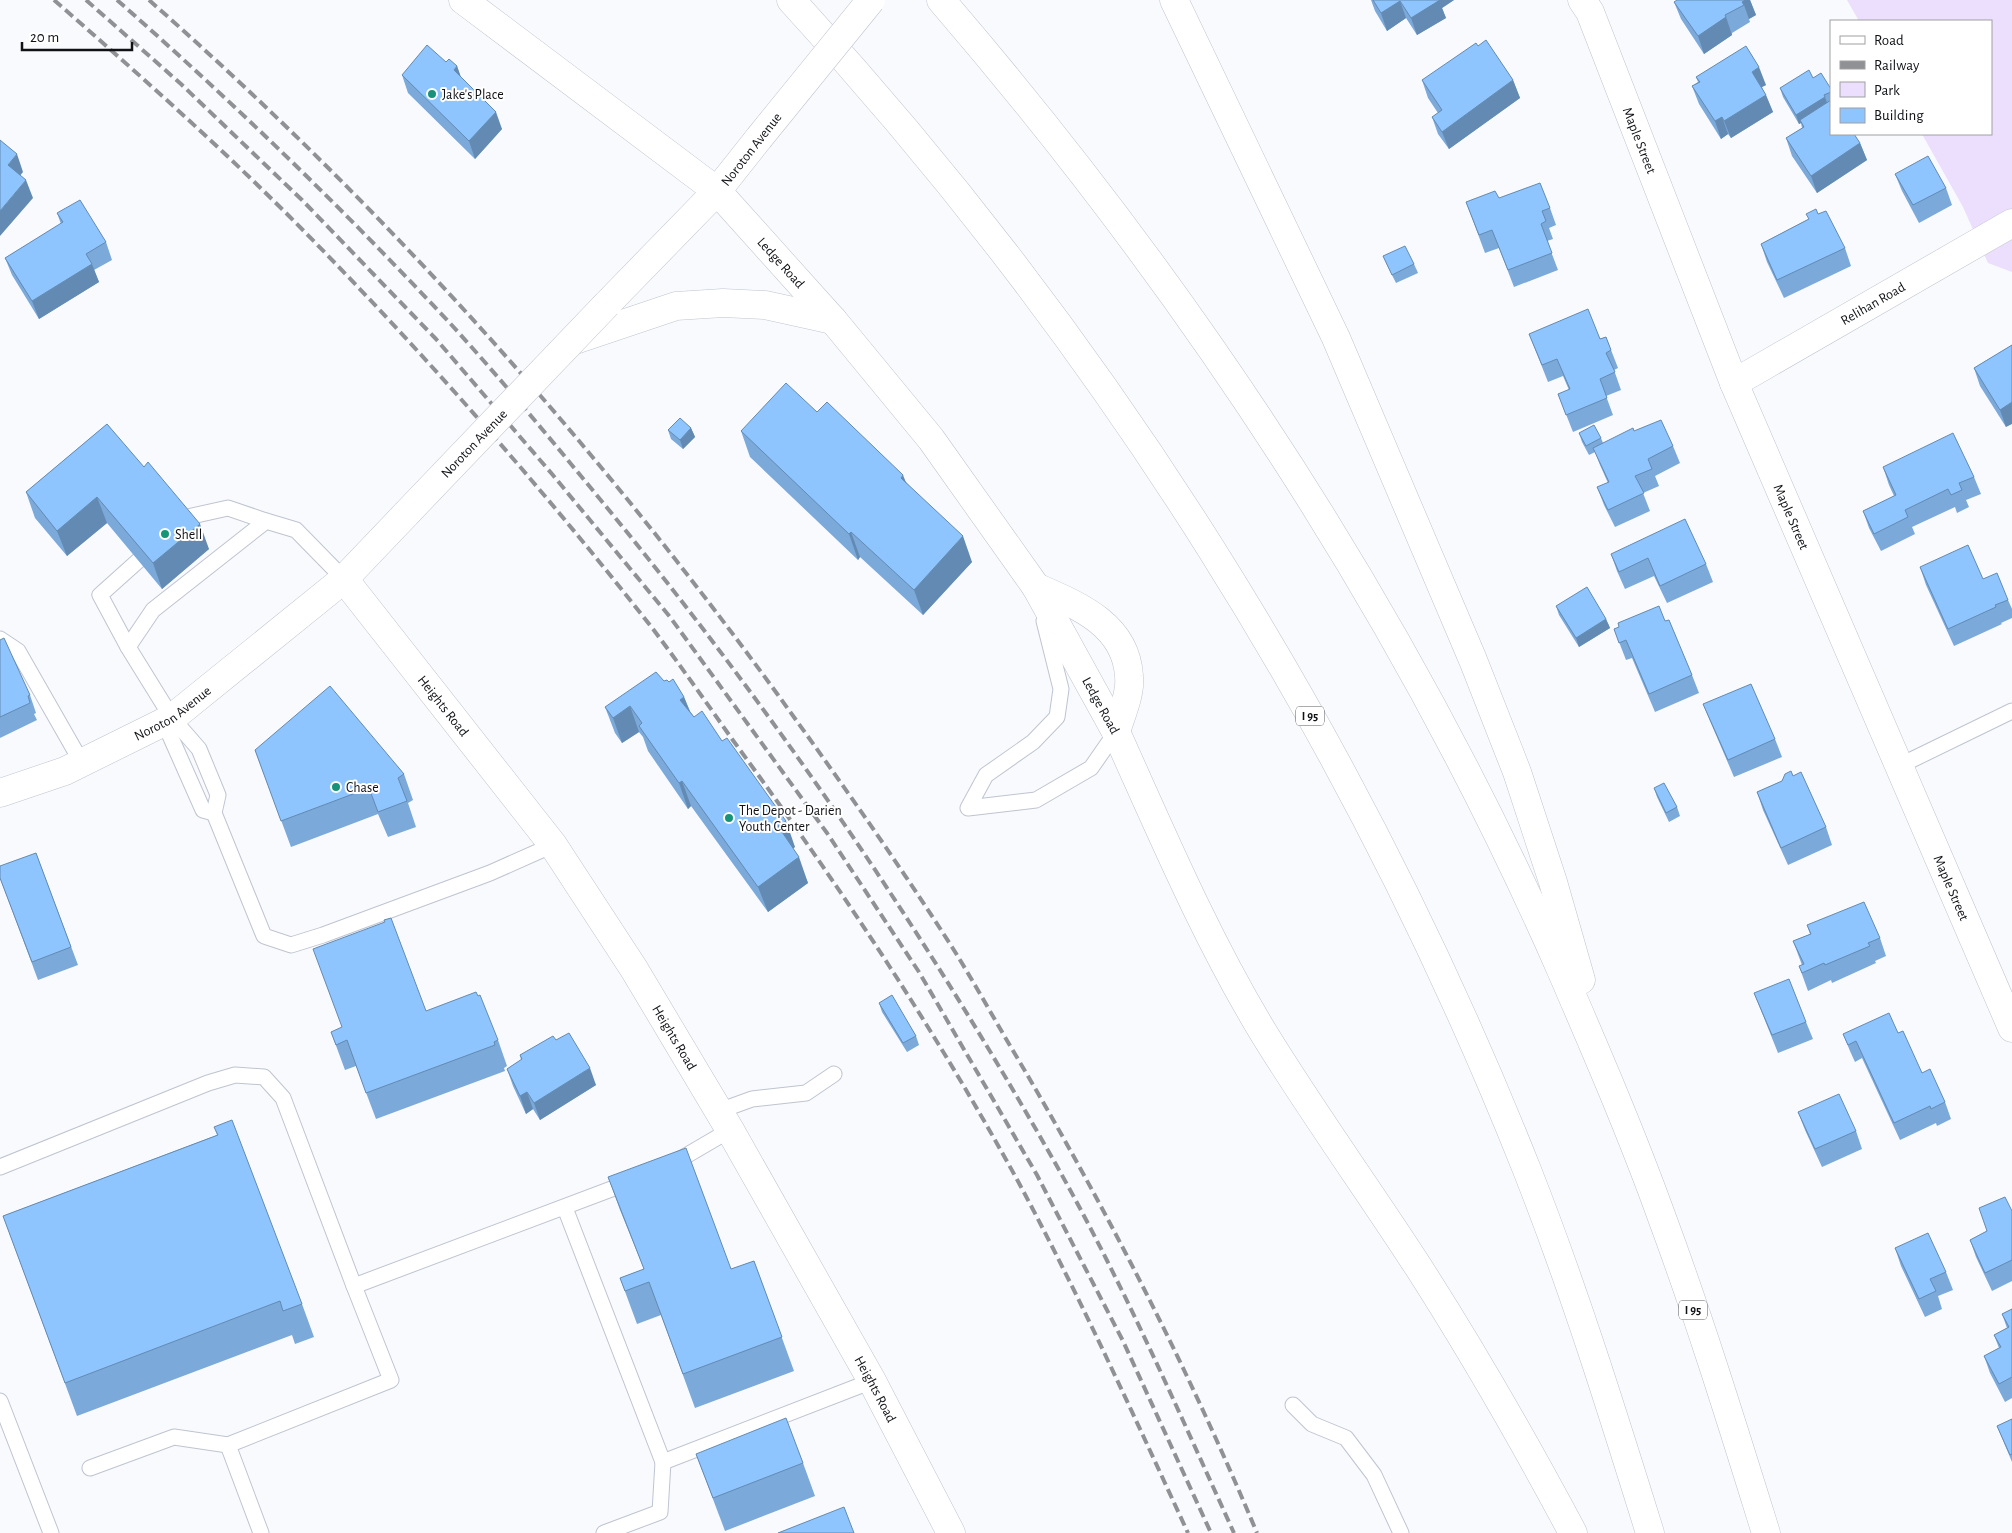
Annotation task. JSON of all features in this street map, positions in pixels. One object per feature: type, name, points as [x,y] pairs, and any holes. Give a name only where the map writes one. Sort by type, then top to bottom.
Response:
[{"type":"main road","name":"Ledge Road","points":[[463,0],[718,191],[834,320],[931,439],[1036,588],[1116,732]]},
{"type":"main road","name":"I 95","points":[[791,0],[918,145],[998,244],[1080,354],[1153,458],[1229,576],[1296,690],[1359,806],[1420,926],[1478,1054],[1526,1169],[1573,1293],[1650,1533]]},
{"type":"main road","name":"Noroton Avenue","points":[[1,791],[65,771],[168,720],[344,579],[718,191],[870,0]]},
{"type":"main road","name":"I 95","points":[[941,0],[1069,155],[1149,260],[1226,369],[1299,478],[1420,685],[1492,824],[1560,967],[1612,1090],[1661,1215],[1766,1533]]},
{"type":"main road","points":[[1174,0],[1336,338],[1473,660],[1517,772],[1553,882],[1612,1090]]},
{"type":"main road","name":"Maple Street","points":[[1582,0],[1590,12],[1734,383],[2012,1028]]},
{"type":"main road","name":"Relihan Road","points":[[1734,383],[2012,223]]},
{"type":"main road","points":[[572,342],[676,306],[723,303],[765,305],[834,320]]},
{"type":"main road","name":"Heights Road","points":[[344,579],[552,845],[634,969],[724,1121],[872,1381],[951,1533]]},
{"type":"main road","name":"Ledge Road","points":[[1036,588],[1084,608],[1113,634],[1126,658],[1130,677],[1126,699],[1116,732]]},
{"type":"main road","points":[[1116,732],[1186,887],[1235,983],[1264,1034],[1429,1285],[1544,1478],[1573,1533]]},
{"type":"lane","points":[[183,518],[228,508],[296,530],[344,579]]},
{"type":"lane","points":[[128,647],[153,610],[266,521]]},
{"type":"lane","points":[[139,560],[100,595],[168,720],[203,810],[214,813]]},
{"type":"lane","points":[[1036,588],[1061,689],[1058,717],[1033,742],[986,775],[968,808],[1036,800],[1091,768],[1116,732]]},
{"type":"lane","points":[[0,639],[18,651],[82,763]]},
{"type":"lane","points":[[1899,766],[2012,711]]},
{"type":"lane","points":[[168,720],[199,748],[218,795],[214,813],[264,936],[291,945],[323,936],[490,873],[552,845]]},
{"type":"lane","points":[[660,1171],[752,1099],[806,1093],[834,1074]]},
{"type":"lane","points":[[0,1167],[208,1084],[235,1075],[264,1077],[283,1098],[391,1380],[228,1445],[174,1437],[90,1468]]},
{"type":"lane","points":[[354,1286],[565,1208],[645,1176]]},
{"type":"lane","points":[[565,1208],[662,1462],[660,1512],[604,1533]]},
{"type":"lane","points":[[662,1462],[872,1381]]},
{"type":"lane","points":[[0,1400],[51,1533]]},
{"type":"lane","points":[[1293,1405],[1312,1424],[1346,1438],[1374,1475],[1401,1533]]},
{"type":"lane","points":[[228,1445],[261,1533]]},
{"type":"green space","points":[[1847,0],[2012,0],[2012,272],[1988,263],[1963,207],[1923,135],[1992,135],[1992,20],[1858,20]]},
{"type":"building","points":[[1373,0],[1440,0],[1411,18],[1400,1],[1381,13]]},
{"type":"building","points":[[1677,0],[1745,0],[1742,2],[1744,5],[1725,15],[1726,17],[1698,36],[1674,2]]},
{"type":"building","points":[[1486,40],[1513,80],[1442,132],[1432,117],[1442,110],[1422,80],[1476,43],[1478,46]]},
{"type":"building","points":[[427,45],[446,62],[449,59],[457,66],[454,70],[496,112],[469,141],[402,75]]},
{"type":"building","points":[[1746,46],[1759,67],[1752,72],[1766,95],[1724,121],[1722,117],[1715,121],[1692,86],[1700,82],[1696,77]]},
{"type":"building","points":[[1809,70],[1813,78],[1821,73],[1830,87],[1830,92],[1796,115],[1780,88]]},
{"type":"building","points":[[1830,101],[1830,135],[1855,135],[1860,143],[1811,176],[1786,138],[1804,127],[1800,120]]},
{"type":"building","points":[[0,140],[17,154],[8,165],[26,180],[0,211]]},
{"type":"building","points":[[1928,156],[1946,188],[1913,205],[1895,174]]},
{"type":"building","points":[[1540,183],[1550,208],[1542,211],[1546,221],[1541,224],[1552,253],[1508,270],[1492,230],[1479,235],[1466,202],[1495,191],[1499,198]]},
{"type":"building","points":[[80,200],[106,242],[86,254],[92,264],[32,301],[5,258],[63,222],[57,213]]},
{"type":"building","points":[[1816,209],[1818,214],[1826,211],[1845,248],[1777,280],[1761,244],[1809,219],[1806,214]]},
{"type":"building","points":[[1405,246],[1414,264],[1392,275],[1383,256]]},
{"type":"building","points":[[1588,309],[1600,339],[1606,337],[1611,350],[1606,353],[1615,372],[1600,379],[1607,398],[1566,415],[1558,394],[1570,389],[1557,359],[1542,365],[1529,334]]},
{"type":"building","points":[[2012,345],[2012,402],[2000,410],[1974,368]]},
{"type":"building","points":[[786,383],[817,412],[827,402],[903,475],[901,478],[963,536],[914,590],[851,532],[849,534],[741,431]]},
{"type":"building","points":[[680,418],[691,428],[680,440],[668,430]]},
{"type":"building","points":[[1661,420],[1673,446],[1648,459],[1652,469],[1635,476],[1644,493],[1608,510],[1597,487],[1609,482],[1593,448],[1633,428],[1634,431]]},
{"type":"building","points":[[107,424],[144,467],[148,462],[200,524],[153,563],[97,497],[57,531],[26,492]]},
{"type":"building","points":[[1594,425],[1601,438],[1586,446],[1579,433]]},
{"type":"building","points":[[1953,433],[1974,477],[1959,483],[1962,490],[1951,495],[1948,489],[1905,510],[1908,517],[1874,534],[1863,511],[1896,495],[1883,467]]},
{"type":"building","points":[[1685,519],[1706,564],[1660,586],[1648,558],[1619,572],[1611,554]]},
{"type":"building","points":[[1968,545],[1983,579],[1997,573],[2008,600],[1948,629],[1920,567]]},
{"type":"building","points":[[1587,587],[1606,619],[1576,638],[1556,606]]},
{"type":"building","points":[[1659,606],[1665,621],[1669,620],[1692,675],[1649,694],[1626,640],[1619,643],[1614,629],[1619,627],[1618,623]]},
{"type":"building","points":[[4,638],[30,695],[28,696],[30,703],[0,717],[0,640]]},
{"type":"building","points":[[656,672],[664,681],[667,680],[669,682],[673,679],[684,697],[680,700],[694,717],[702,711],[722,741],[727,738],[786,821],[778,826],[799,857],[758,887],[682,781],[679,783],[639,726],[642,723],[630,706],[613,718],[605,707]]},
{"type":"building","points":[[1751,684],[1775,739],[1728,760],[1703,704]]},
{"type":"building","name":"Chase","points":[[330,686],[404,774],[398,778],[407,801],[378,812],[369,788],[281,821],[255,750]]},
{"type":"building","points":[[1791,771],[1793,776],[1801,772],[1826,827],[1781,848],[1757,792],[1782,781],[1785,774]]},
{"type":"building","points":[[1664,783],[1677,807],[1666,813],[1654,788]]},
{"type":"building","points":[[36,853],[71,947],[32,962],[0,878],[0,866]]},
{"type":"building","points":[[1864,902],[1880,938],[1868,943],[1870,946],[1802,973],[1799,966],[1804,964],[1793,941],[1811,934],[1807,925]]},
{"type":"building","points":[[391,918],[426,1011],[476,992],[478,996],[480,995],[498,1040],[494,1042],[495,1045],[366,1093],[347,1040],[336,1045],[331,1032],[342,1027],[313,949],[385,922],[384,920]]},
{"type":"building","points":[[1789,979],[1806,1022],[1772,1035],[1754,993]]},
{"type":"building","points":[[892,995],[916,1036],[903,1043],[879,1003]]},
{"type":"building","points":[[1889,1013],[1898,1033],[1903,1031],[1922,1073],[1930,1069],[1945,1102],[1931,1109],[1930,1106],[1894,1123],[1856,1041],[1848,1045],[1843,1034]]},
{"type":"building","points":[[569,1033],[590,1068],[534,1103],[527,1092],[520,1096],[507,1069],[522,1059],[520,1055],[553,1036],[556,1040]]},
{"type":"building","points":[[1839,1094],[1856,1131],[1815,1149],[1798,1112]]},
{"type":"building","points":[[232,1120],[302,1304],[283,1311],[280,1301],[65,1383],[3,1216],[218,1135],[214,1127]]},
{"type":"building","points":[[686,1148],[731,1269],[754,1261],[782,1337],[683,1374],[649,1282],[625,1291],[620,1278],[644,1269],[608,1177]]},
{"type":"building","points":[[2005,1197],[2012,1211],[2012,1260],[1985,1273],[1970,1240],[1987,1231],[1979,1208]]},
{"type":"building","points":[[1928,1233],[1946,1272],[1930,1279],[1936,1291],[1919,1299],[1895,1248]]},
{"type":"building","points":[[2012,1309],[2012,1377],[1999,1384],[1984,1356],[2001,1347],[1994,1335],[2009,1327],[2002,1314]]},
{"type":"building","points":[[786,1418],[803,1463],[713,1498],[696,1454]]},
{"type":"building","points":[[2012,1419],[2012,1454],[2010,1455],[1997,1426]]},
{"type":"building","points":[[844,1507],[854,1533],[778,1533]]},
{"type":"railway","points":[[54,0],[232,160],[337,265],[477,417],[567,522],[653,629],[771,793],[884,957],[988,1127],[1020,1185],[1107,1358],[1188,1533]]},
{"type":"railway","points":[[86,0],[181,84],[302,200],[436,339],[552,474],[670,617],[827,833],[919,972],[1037,1175],[1123,1341],[1211,1533]]},
{"type":"railway","points":[[117,0],[203,77],[287,157],[368,238],[468,343],[508,388],[667,582],[786,741],[898,905],[952,989],[1054,1161],[1126,1298],[1234,1533]]},
{"type":"railway","points":[[149,0],[321,160],[403,244],[482,330],[634,508],[707,600],[778,695],[867,820],[952,947],[1049,1112],[1144,1289],[1203,1410],[1257,1533]]},
{"type":"place","name":"Jake's Place","points":[[432,94]]},
{"type":"place","name":"Shell","points":[[165,534]]},
{"type":"place","name":"Chase","points":[[336,787]]},
{"type":"place","name":"The Depot - Darien Youth Center","points":[[729,818]]}]
